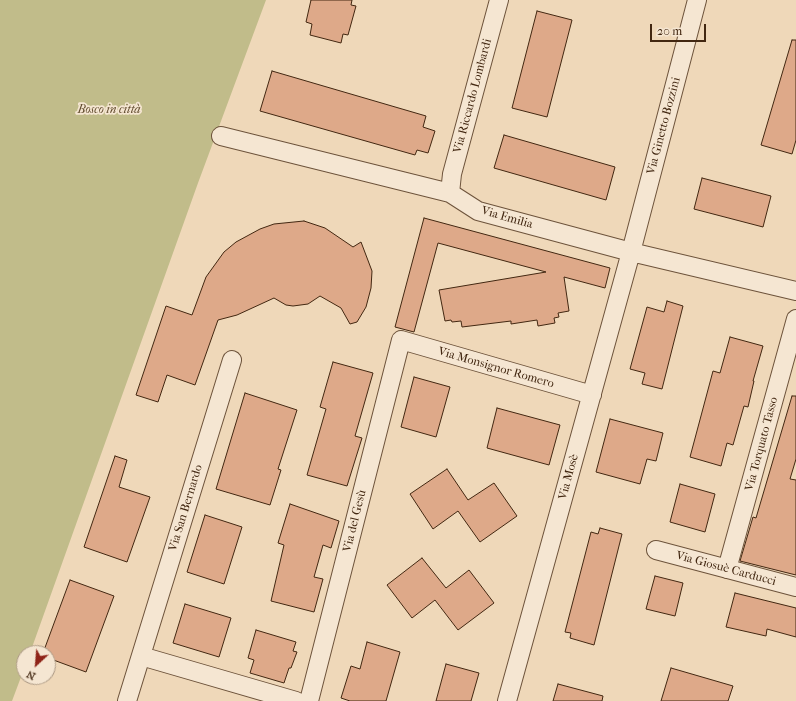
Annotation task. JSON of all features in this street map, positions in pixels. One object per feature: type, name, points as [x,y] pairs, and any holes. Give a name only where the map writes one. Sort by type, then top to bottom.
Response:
[{"type":"street","name":"Via Riccardo Lombardi","points":[[450,193],[452,174],[499,0]]},
{"type":"street","name":"Via Ginetto Bozzini","points":[[630,252],[697,0]]},
{"type":"street","name":"Via Emilia","points":[[221,136],[450,193],[478,212],[630,252],[796,291]]},
{"type":"street","name":"Via Mosè","points":[[507,701],[630,252]]},
{"type":"street","name":"Via Torquato Tasso","points":[[727,569],[796,319]]},
{"type":"street","name":"Via Monsignor Romero","points":[[401,340],[592,395]]},
{"type":"street","name":"Via del Gesù","points":[[309,701],[401,340]]},
{"type":"street","name":"Via San Bernardo","points":[[127,701],[232,360]]},
{"type":"street","name":"Via Giosuè Carducci","points":[[656,550],[796,587]]},
{"type":"street","points":[[141,656],[296,701]]},
{"type":"green space","name":"Bosco in città","points":[[0,0],[266,0],[198,183],[33,645],[16,645],[16,685],[18,685],[12,701],[0,701]]},
{"type":"building","points":[[311,0],[352,0],[351,5],[356,6],[348,35],[343,34],[341,43],[310,35],[312,24],[306,22]]},
{"type":"building","points":[[537,11],[572,20],[547,117],[512,108]]},
{"type":"building","points":[[792,40],[796,40],[796,140],[792,154],[761,145]]},
{"type":"building","points":[[272,71],[426,116],[423,127],[435,131],[428,153],[417,150],[415,155],[260,111]]},
{"type":"building","points":[[504,135],[615,167],[606,200],[494,168]]},
{"type":"building","points":[[702,178],[771,196],[763,227],[694,209]]},
{"type":"building","points":[[424,218],[610,268],[605,288],[564,277],[569,311],[558,313],[559,317],[554,318],[555,323],[538,326],[537,320],[511,324],[511,321],[462,327],[461,321],[445,321],[439,290],[546,272],[438,243],[414,332],[395,327]]},
{"type":"building","points":[[304,221],[325,228],[353,247],[361,242],[372,271],[371,288],[366,307],[357,322],[350,324],[341,308],[320,296],[308,304],[293,306],[286,305],[274,298],[237,315],[218,320],[195,385],[167,375],[158,402],[136,395],[166,306],[192,315],[206,277],[224,252],[236,242],[260,229],[274,224]]},
{"type":"building","points":[[667,301],[683,306],[662,389],[642,384],[645,373],[630,369],[647,307],[664,312]]},
{"type":"building","points":[[730,337],[763,346],[753,381],[748,407],[744,406],[733,445],[727,443],[721,466],[690,457],[713,371],[720,373]]},
{"type":"building","points":[[333,362],[373,373],[355,436],[362,438],[347,486],[307,475],[326,409],[320,407]]},
{"type":"building","points":[[414,377],[450,387],[436,437],[401,427]]},
{"type":"building","points":[[245,393],[297,410],[278,469],[281,470],[270,505],[216,489]]},
{"type":"building","points":[[792,396],[796,396],[796,459],[790,479],[796,480],[796,575],[740,561],[753,517],[756,518]]},
{"type":"building","points":[[497,408],[560,425],[549,465],[487,448]]},
{"type":"building","points":[[610,419],[663,433],[656,461],[647,459],[640,484],[596,472]]},
{"type":"building","points":[[115,456],[127,460],[119,487],[150,497],[127,562],[84,547]]},
{"type":"building","points":[[447,469],[468,500],[494,483],[517,516],[480,542],[458,511],[433,529],[410,494]]},
{"type":"building","points":[[680,484],[715,494],[705,532],[670,522]]},
{"type":"building","points":[[290,504],[339,521],[331,548],[323,545],[314,577],[323,579],[314,612],[271,601],[284,545],[278,543]]},
{"type":"building","points":[[205,515],[242,527],[224,584],[187,572]]},
{"type":"building","points":[[600,528],[622,534],[594,645],[570,638],[571,633],[565,632],[591,532],[598,534]]},
{"type":"building","points":[[422,558],[446,588],[469,570],[494,603],[458,630],[435,600],[412,618],[387,585]]},
{"type":"building","points":[[655,576],[683,583],[675,616],[646,609]]},
{"type":"building","points":[[70,580],[114,596],[86,672],[56,661],[56,645],[46,645]]},
{"type":"building","points":[[735,593],[796,608],[796,637],[767,629],[766,636],[726,627]]},
{"type":"building","points":[[185,604],[231,618],[219,657],[173,643]]},
{"type":"building","points":[[256,630],[296,642],[293,651],[297,652],[284,683],[250,673],[254,660],[248,658]]},
{"type":"building","points":[[367,642],[400,652],[386,701],[350,701],[341,698],[351,666],[360,669]]},
{"type":"building","points":[[446,664],[479,673],[471,701],[436,701]]},
{"type":"building","points":[[671,668],[733,686],[728,701],[661,701]]},
{"type":"building","points":[[558,684],[603,696],[602,701],[553,701]]}]
